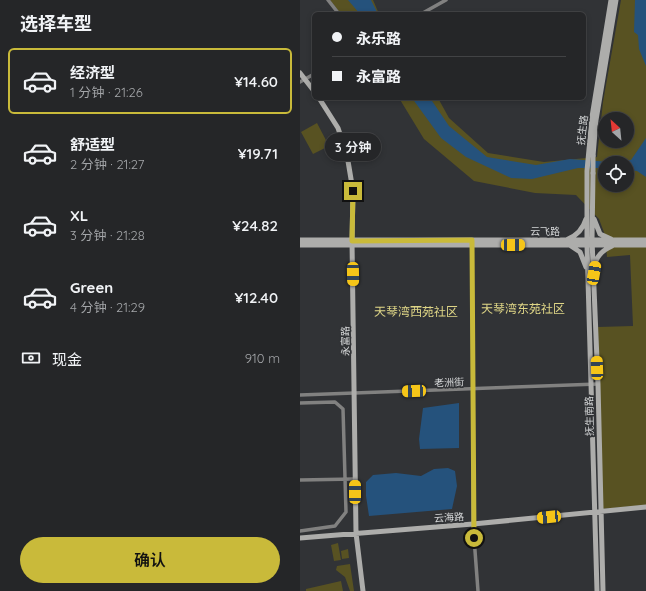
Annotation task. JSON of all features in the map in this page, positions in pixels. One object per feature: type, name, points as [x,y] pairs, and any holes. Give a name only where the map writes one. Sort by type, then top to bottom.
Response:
[{"type":"main road","name":"抚生路","points":[[590,214],[593,173],[590,156],[592,117],[611,0]]},
{"type":"main road","name":"抚生路","points":[[590,243],[590,214],[587,171],[616,0]]},
{"type":"main road","points":[[300,73],[302,80],[312,89]]},
{"type":"main road","name":"永富路","points":[[320,100],[338,128],[347,155],[353,191],[352,243],[356,533],[363,591]]},
{"type":"main road","points":[[565,240],[578,234],[590,214],[600,234],[614,242],[596,259],[591,273]]},
{"type":"main road","name":"云飞路","points":[[300,240],[352,243]]},
{"type":"main road","name":"云飞路","points":[[300,245],[565,240],[590,243]]},
{"type":"main road","name":"云飞路","points":[[472,242],[568,245],[646,240]]},
{"type":"main road","name":"云飞路","points":[[614,242],[646,245]]},
{"type":"main road","name":"抚生南路","points":[[590,243],[598,384],[597,591]]},
{"type":"main road","points":[[568,245],[580,252],[591,273]]},
{"type":"main road","name":"抚生南路","points":[[591,273],[591,385],[603,591]]},
{"type":"main road","name":"云海路","points":[[300,538],[473,524],[646,507]]},
{"type":"street","points":[[328,0],[337,12]]},
{"type":"street","points":[[425,12],[446,0]]},
{"type":"street","points":[[302,80],[312,75]]},
{"type":"street","points":[[472,242],[474,389],[473,524],[478,591]]},
{"type":"street","name":"老洲街","points":[[300,395],[598,384]]},
{"type":"street","points":[[300,403],[335,402],[343,410],[346,512],[335,526],[300,530]]},
{"type":"street","points":[[300,480],[355,479]]},
{"type":"shaded area","points":[[330,0],[373,0],[378,12],[339,12]]},
{"type":"shaded area","points":[[621,0],[646,0],[646,505],[602,509],[598,327],[633,326],[630,255],[607,257],[605,235],[599,219],[576,195],[535,193],[474,181],[424,139],[400,100],[439,100],[449,118],[488,153],[544,162],[597,157],[598,148],[634,148],[634,112],[602,112]]},
{"type":"shaded area","points":[[317,123],[329,146],[313,154],[301,132]]},
{"type":"shaded area","points":[[338,543],[341,560],[334,561],[331,545]]},
{"type":"shaded area","points":[[348,549],[349,558],[342,559],[341,551]]},
{"type":"shaded area","points":[[350,564],[354,591],[350,591],[345,577],[336,570],[337,566]]},
{"type":"shaded area","points":[[341,581],[343,591],[306,591],[306,589]]},
{"type":"water","points":[[348,0],[371,0],[377,12],[358,12]]},
{"type":"water","points":[[635,0],[646,0],[646,66],[639,49],[638,35],[634,32]]},
{"type":"water","points":[[413,100],[431,100],[449,126],[487,157],[536,165],[570,159],[598,161],[598,168],[578,168],[532,179],[511,178],[466,157],[441,138]]},
{"type":"water","points":[[646,138],[646,177],[634,171],[634,156]]},
{"type":"water","points":[[459,403],[459,448],[420,449],[419,439],[423,408]]},
{"type":"water","points":[[448,468],[455,471],[457,486],[452,509],[369,516],[366,496],[366,482],[373,475],[396,473],[421,476],[434,469]]},
{"type":"district","name":"天琴湾东苑社区","points":[[523,309]]},
{"type":"district","name":"天琴湾西苑社区","points":[[416,312]]},
{"type":"route","points":[[353,191],[352,241],[472,240],[474,538]]}]
